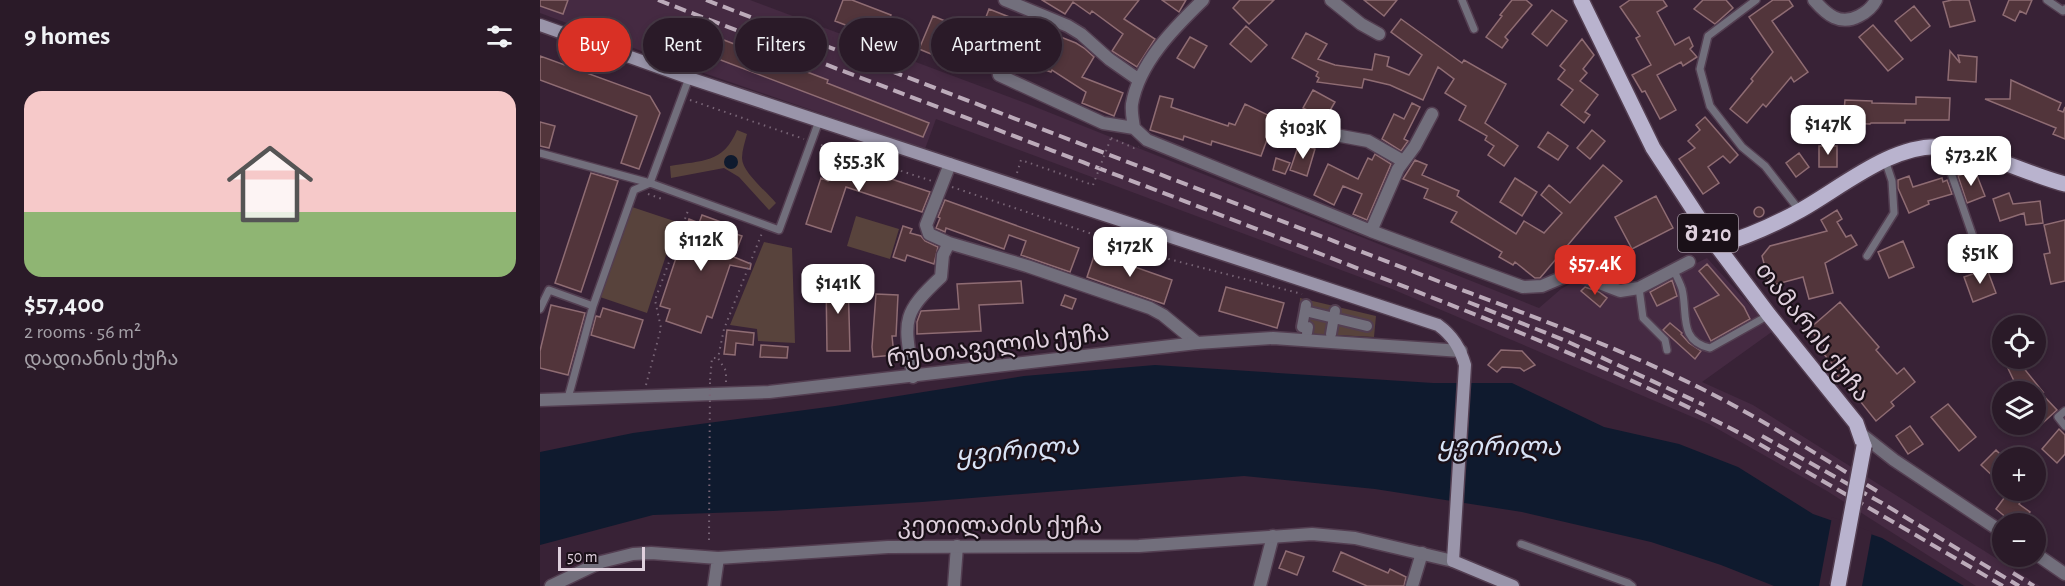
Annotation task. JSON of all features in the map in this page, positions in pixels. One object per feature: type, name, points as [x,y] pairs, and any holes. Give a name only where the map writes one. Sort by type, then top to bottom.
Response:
[{"type":"main road","name":"თამარის ქუჩა","points":[[1581,0],[1653,148],[1717,246],[1856,423],[1863,440]]},
{"type":"main road","points":[[540,24],[689,78],[1438,325],[1450,334],[1461,351],[1465,365],[1453,561],[1513,586]]},
{"type":"main road","points":[[1717,246],[1748,236],[1800,211],[1885,160],[1913,150],[1942,147],[1991,158],[2065,184]]},
{"type":"main road","points":[[1838,586],[1863,440]]},
{"type":"street","points":[[1005,0],[1068,26],[1139,80]]},
{"type":"street","points":[[1134,128],[1132,106],[1139,80],[1149,63],[1185,17],[1203,0]]},
{"type":"street","points":[[1331,0],[1361,24],[1379,34]]},
{"type":"street","points":[[1814,0],[1824,12],[1837,20],[1851,20],[1870,10],[1876,0]]},
{"type":"street","points":[[999,75],[1103,123],[1134,128],[1148,140],[1371,231],[1523,287],[1542,286],[1574,273],[1620,291],[1639,288],[1689,262]]},
{"type":"street","points":[[1371,231],[1403,161],[1432,114]]},
{"type":"street","points":[[1341,136],[1368,141],[1403,161]]},
{"type":"street","points":[[950,164],[926,225],[929,234],[949,243],[1027,266],[1150,308],[1163,315],[1197,343]]},
{"type":"street","points":[[913,377],[907,325],[909,314],[914,305],[941,277],[943,255],[949,243]]},
{"type":"street","points":[[1307,333],[1308,327],[1302,327],[1306,304],[1367,326]]},
{"type":"street","points":[[1331,334],[1334,314]]},
{"type":"street","name":"რუსთაველის ქუჩა","points":[[540,400],[769,392],[1197,343],[1273,338],[1461,351]]},
{"type":"street","points":[[1863,440],[1992,525]]},
{"type":"street","name":"კეთილაძის ქუჩა","points":[[551,586],[601,562],[633,554],[651,553],[718,558],[888,547],[1139,546],[1312,534],[1354,538],[1453,561]]},
{"type":"street","points":[[1260,586],[1273,536]]},
{"type":"street","points":[[954,586],[957,546]]},
{"type":"street","points":[[1412,586],[1422,553]]},
{"type":"street","points":[[714,586],[718,558]]},
{"type":"street","points":[[2046,561],[2065,574]]},
{"type":"lane","points":[[1462,0],[1474,29]]},
{"type":"lane","points":[[1756,0],[1708,36],[1700,69],[1710,106],[1742,147],[1765,166],[1800,211]]},
{"type":"lane","points":[[2047,0],[2063,11],[2065,9]]},
{"type":"lane","points":[[568,398],[593,306],[634,190],[650,183],[689,78]]},
{"type":"lane","points":[[540,153],[650,183],[779,230],[819,121]]},
{"type":"lane","points":[[1942,147],[1979,254]]},
{"type":"lane","points":[[1867,256],[1894,213],[1892,181],[1885,160]]},
{"type":"lane","points":[[1674,271],[1682,288],[1686,328],[1691,338],[1701,346],[1710,348],[1769,315]]},
{"type":"lane","points":[[1639,288],[1643,318],[1665,340],[1667,350]]},
{"type":"lane","points":[[540,309],[549,290],[593,306]]},
{"type":"lane","points":[[2065,411],[2058,417],[2065,426]]},
{"type":"lane","points":[[1521,544],[1632,586]]},
{"type":"path","points":[[682,97],[1306,304]]},
{"type":"path","points":[[1012,185],[1022,159],[1093,185],[1111,138],[1134,148]]},
{"type":"path","points":[[643,397],[662,328],[655,300],[689,207]]},
{"type":"path","points":[[726,394],[726,371],[718,358],[724,329],[764,225]]},
{"type":"path","points":[[709,540],[710,380],[712,358],[718,358]]},
{"type":"shaded area","points":[[540,0],[750,0],[798,18],[735,18],[735,72],[827,72],[827,29],[839,33],[839,72],[919,72],[919,63],[931,68],[931,72],[942,72],[1028,104],[1539,308],[1561,289],[1580,278],[1628,296],[1707,258],[1773,331],[1702,382],[1753,405],[1992,556],[1992,567],[2010,567],[2040,586],[1976,586],[1827,491],[1709,424],[1392,289],[936,119],[925,149],[701,72],[723,72],[723,18],[643,18],[643,52],[631,47],[631,18],[558,20],[540,13]]},
{"type":"shaded area","points":[[737,130],[747,134],[743,149],[743,164],[776,203],[769,210],[739,177],[724,168],[671,178],[670,166],[702,161],[718,155],[725,149]]},
{"type":"shaded area","points":[[629,206],[677,222],[647,313],[600,297]]},
{"type":"shaded area","points":[[856,216],[899,229],[890,259],[847,246]]},
{"type":"shaded area","points":[[764,242],[792,248],[795,343],[758,341],[757,329],[730,325]]},
{"type":"shaded area","points":[[1300,298],[1376,316],[1374,337],[1298,333]]},
{"type":"water","points":[[728,155],[734,155],[738,162],[734,169],[728,169],[724,165],[724,159]]},
{"type":"water","name":"ყვირილა","points":[[1155,365],[1433,383],[1512,383],[1604,427],[1679,444],[1738,467],[1813,514],[1882,538],[1964,586],[1774,586],[1721,565],[1651,542],[1522,512],[1375,489],[1244,476],[922,502],[653,515],[540,545],[540,452],[633,433],[835,406],[1024,376]]},
{"type":"pier","points":[[1832,517],[1872,532],[1862,586],[1819,586]]},
{"type":"building","points":[[540,0],[568,0],[563,14],[540,6]]},
{"type":"building","points":[[843,0],[852,0],[891,15],[890,18],[839,18],[839,23],[835,21]]},
{"type":"building","points":[[1042,0],[1139,0],[1124,19],[1155,39],[1137,67],[1112,51],[1123,34],[1092,11],[1090,14],[1073,2],[1065,14]]},
{"type":"building","points":[[1162,0],[1186,0],[1179,12]]},
{"type":"building","points":[[1240,0],[1274,0],[1249,24],[1233,8]]},
{"type":"building","points":[[1364,0],[1397,0],[1384,16]]},
{"type":"building","points":[[1512,0],[1526,0],[1532,5],[1505,37],[1508,40],[1502,48],[1486,37]]},
{"type":"building","points":[[1630,0],[1663,0],[1667,6],[1657,12],[1675,45],[1689,37],[1693,46],[1690,49],[1697,57],[1683,66],[1681,62],[1657,75],[1676,110],[1660,119],[1645,91],[1642,92],[1632,75],[1651,65],[1636,38],[1640,36],[1620,7]]},
{"type":"building","points":[[1703,0],[1726,0],[1733,8],[1715,24],[1694,9]]},
{"type":"building","points":[[1773,0],[1789,0],[1793,6],[1772,21],[1808,72],[1794,82],[1791,77],[1766,107],[1763,104],[1747,123],[1730,109],[1773,52],[1749,17]]},
{"type":"building","points":[[1969,0],[1975,21],[1950,27],[1943,2]]},
{"type":"building","points":[[2009,0],[2032,0],[2026,14],[2020,11],[2015,21],[2003,15]]},
{"type":"building","points":[[1914,6],[1930,26],[1911,41],[1895,21]]},
{"type":"building","points":[[989,9],[1012,18],[986,18]]},
{"type":"building","points":[[1552,10],[1567,21],[1547,46],[1532,34]]},
{"type":"building","points":[[1401,19],[1462,63],[1464,60],[1506,84],[1485,123],[1518,146],[1504,166],[1488,155],[1494,146],[1485,140],[1487,136],[1459,120],[1466,106],[1445,93],[1454,79],[1438,67],[1423,100],[1390,85],[1364,79],[1362,88],[1317,82],[1318,72],[1292,58],[1306,33],[1327,44],[1318,59],[1335,65],[1372,70],[1375,54],[1389,57],[1387,66],[1409,75],[1422,55],[1391,32]]},
{"type":"building","points":[[931,21],[931,54],[919,49]]},
{"type":"building","points":[[1873,25],[1903,59],[1888,71],[1859,37]]},
{"type":"building","points":[[1246,26],[1267,45],[1251,62],[1230,44]]},
{"type":"building","points":[[1190,37],[1207,46],[1194,68],[1177,58]]},
{"type":"building","points":[[1062,38],[1076,43],[1094,57],[1082,77],[1123,93],[1114,116],[1082,103],[1086,92],[1055,72],[1062,72]]},
{"type":"building","points":[[1582,39],[1594,55],[1583,69],[1587,73],[1580,81],[1598,95],[1585,112],[1590,115],[1584,123],[1561,105],[1573,90],[1558,79],[1565,70],[1560,66]]},
{"type":"building","points":[[723,40],[735,44],[735,65],[723,61]]},
{"type":"building","points":[[1950,51],[1960,63],[1958,55],[1977,57],[1976,82],[1948,80]]},
{"type":"building","points":[[540,56],[558,63],[558,72],[584,72],[650,96],[660,113],[639,169],[621,163],[637,116],[540,80]]},
{"type":"building","points":[[752,72],[807,72],[828,80],[827,83],[929,123],[923,137]]},
{"type":"building","points":[[2011,80],[2061,103],[2058,110],[2063,112],[2065,107],[2065,139],[2053,134],[2056,128],[1985,99],[2010,99]]},
{"type":"building","points":[[1313,90],[1335,102],[1325,119],[1303,108]]},
{"type":"building","points":[[1160,96],[1173,99],[1171,107],[1228,126],[1229,123],[1235,125],[1245,104],[1274,118],[1261,156],[1212,141],[1211,145],[1184,136],[1183,140],[1150,130]]},
{"type":"building","points":[[1916,97],[1950,98],[1949,120],[1843,123],[1845,100],[1916,104]]},
{"type":"building","points":[[1412,103],[1420,107],[1404,139],[1408,141],[1401,151],[1382,139],[1394,114],[1404,119]]},
{"type":"building","points":[[1832,106],[1840,121],[1825,129],[1817,115]]},
{"type":"building","points":[[1705,117],[1738,155],[1730,163],[1723,156],[1708,167],[1719,183],[1703,194],[1679,159],[1695,148],[1688,141],[1700,130],[1696,125]]},
{"type":"building","points":[[540,122],[555,126],[549,148],[540,146]]},
{"type":"building","points":[[1592,130],[1605,141],[1590,159],[1577,148]]},
{"type":"building","points":[[1548,132],[1568,146],[1558,160],[1538,147]]},
{"type":"building","points":[[1299,144],[1315,149],[1307,176],[1290,170]]},
{"type":"building","points":[[1819,146],[1837,146],[1837,167],[1819,167]]},
{"type":"building","points":[[1799,153],[1809,167],[1796,177],[1786,163]]},
{"type":"building","points":[[1375,154],[1391,164],[1367,220],[1353,214],[1362,194],[1343,186],[1334,205],[1314,195],[1328,164],[1358,179],[1368,158],[1372,160]]},
{"type":"building","points":[[1276,158],[1290,163],[1285,174],[1273,170]]},
{"type":"building","points":[[835,160],[930,192],[922,212],[846,187],[831,232],[806,224],[821,178],[828,181]]},
{"type":"building","points":[[1415,160],[1427,165],[1422,175],[1459,191],[1457,196],[1516,234],[1524,221],[1544,233],[1562,213],[1541,195],[1549,185],[1570,203],[1603,165],[1622,181],[1540,278],[1535,278],[1515,262],[1513,265],[1499,257],[1502,252],[1451,222],[1457,212],[1424,198],[1428,189],[1403,179]]},
{"type":"building","points":[[1967,172],[1969,176],[1976,173],[1985,196],[1967,203],[1958,176]]},
{"type":"building","points":[[591,173],[618,181],[581,292],[555,283]]},
{"type":"building","points":[[1909,176],[1913,187],[1942,178],[1943,182],[1947,180],[1952,194],[1928,201],[1929,204],[1909,213],[1898,188],[1898,180]]},
{"type":"building","points":[[1515,178],[1537,192],[1522,216],[1500,202]]},
{"type":"building","points":[[2009,193],[2013,204],[2040,201],[2043,223],[2026,225],[2024,213],[2000,221],[1993,199]]},
{"type":"building","points":[[1656,196],[1673,228],[1632,249],[1615,217]]},
{"type":"building","points":[[945,200],[1079,248],[1070,272],[1021,255],[1026,241],[1009,235],[1004,249],[946,228],[945,232],[936,228]]},
{"type":"building","points":[[1759,207],[1763,208],[1763,216],[1759,217],[1755,216],[1754,212],[1755,208]]},
{"type":"building","points":[[1837,210],[1842,219],[1837,222],[1846,237],[1851,235],[1857,245],[1825,263],[1833,293],[1809,299],[1803,277],[1770,286],[1762,256],[1770,246],[1827,231],[1821,220]]},
{"type":"building","points":[[702,215],[732,226],[730,232],[742,236],[734,257],[751,264],[750,269],[730,265],[712,318],[707,316],[701,333],[666,321],[670,309],[660,306],[689,219],[699,223]]},
{"type":"building","points":[[2065,220],[2065,281],[2051,284],[2044,254],[2050,253],[2044,225]]},
{"type":"building","points":[[903,226],[912,229],[910,233],[921,236],[925,241],[938,247],[934,264],[907,255],[905,261],[893,257]]},
{"type":"building","points":[[1903,241],[1914,267],[1889,278],[1878,252]]},
{"type":"building","points":[[1095,253],[1172,280],[1164,304],[1087,277]]},
{"type":"building","points":[[1707,264],[1744,307],[1750,319],[1711,341],[1694,308],[1719,295],[1699,271]]},
{"type":"building","points":[[1987,269],[1996,293],[1973,302],[1964,277]]},
{"type":"building","points":[[826,278],[848,278],[850,351],[827,351]]},
{"type":"building","points":[[1672,280],[1677,296],[1657,306],[1650,292]]},
{"type":"building","points":[[1021,281],[1023,303],[979,305],[981,331],[917,334],[917,322],[921,311],[959,309],[957,284]]},
{"type":"building","points":[[1226,287],[1284,303],[1277,328],[1219,311]]},
{"type":"building","points":[[1585,287],[1607,298],[1600,307],[1581,291]]},
{"type":"building","points":[[876,294],[898,295],[896,336],[892,336],[894,355],[873,357]]},
{"type":"building","points":[[1065,295],[1076,299],[1072,309],[1061,305]]},
{"type":"building","points":[[1840,302],[1879,347],[1876,350],[1897,374],[1904,368],[1915,382],[1891,402],[1894,406],[1876,421],[1860,401],[1864,398],[1846,376],[1841,379],[1834,371],[1837,369],[1822,352],[1826,348],[1809,329]]},
{"type":"building","points":[[551,305],[585,313],[568,375],[540,368],[540,351]]},
{"type":"building","points":[[603,308],[643,320],[634,348],[591,335],[596,316],[600,317]]},
{"type":"building","points":[[1670,323],[1682,333],[1689,343],[1701,351],[1695,359],[1663,330]]},
{"type":"building","points":[[727,330],[754,333],[753,345],[736,343],[735,355],[724,354]]},
{"type":"building","points":[[761,345],[788,347],[787,358],[760,357]]},
{"type":"building","points":[[1501,350],[1522,351],[1535,365],[1524,371],[1520,368],[1502,367],[1497,372],[1488,365]]},
{"type":"building","points":[[2008,369],[2024,369],[2034,381],[2014,381]]},
{"type":"building","points":[[2046,398],[2057,410],[2046,420]]},
{"type":"building","points":[[1948,404],[1976,437],[1959,451],[1931,417]]},
{"type":"building","points":[[1910,426],[1923,444],[1908,454],[1896,436]]},
{"type":"building","points":[[2059,429],[2065,435],[2065,454],[2057,463],[2046,453],[2046,447],[2044,447]]},
{"type":"building","points":[[1992,454],[1992,475],[1981,465]]},
{"type":"building","points":[[2002,501],[2021,501],[2019,504],[2030,512],[2001,513],[1996,509]]},
{"type":"building","points":[[1286,551],[1304,557],[1297,575],[1279,568]]},
{"type":"building","points":[[1341,552],[1388,573],[1390,569],[1406,577],[1404,586],[1367,586],[1333,571]]},
{"type":"railway","points":[[658,0],[1487,319],[1646,387],[1749,438],[2003,586]]},
{"type":"railway","points":[[706,0],[1600,343],[1716,396],[1786,435],[1877,491]]},
{"type":"railway","points":[[1468,302],[1564,340],[1704,405]]},
{"type":"railway","points":[[1762,436],[1882,503],[2019,586]]},
{"type":"railway","points":[[2013,573],[2034,586]]}]
